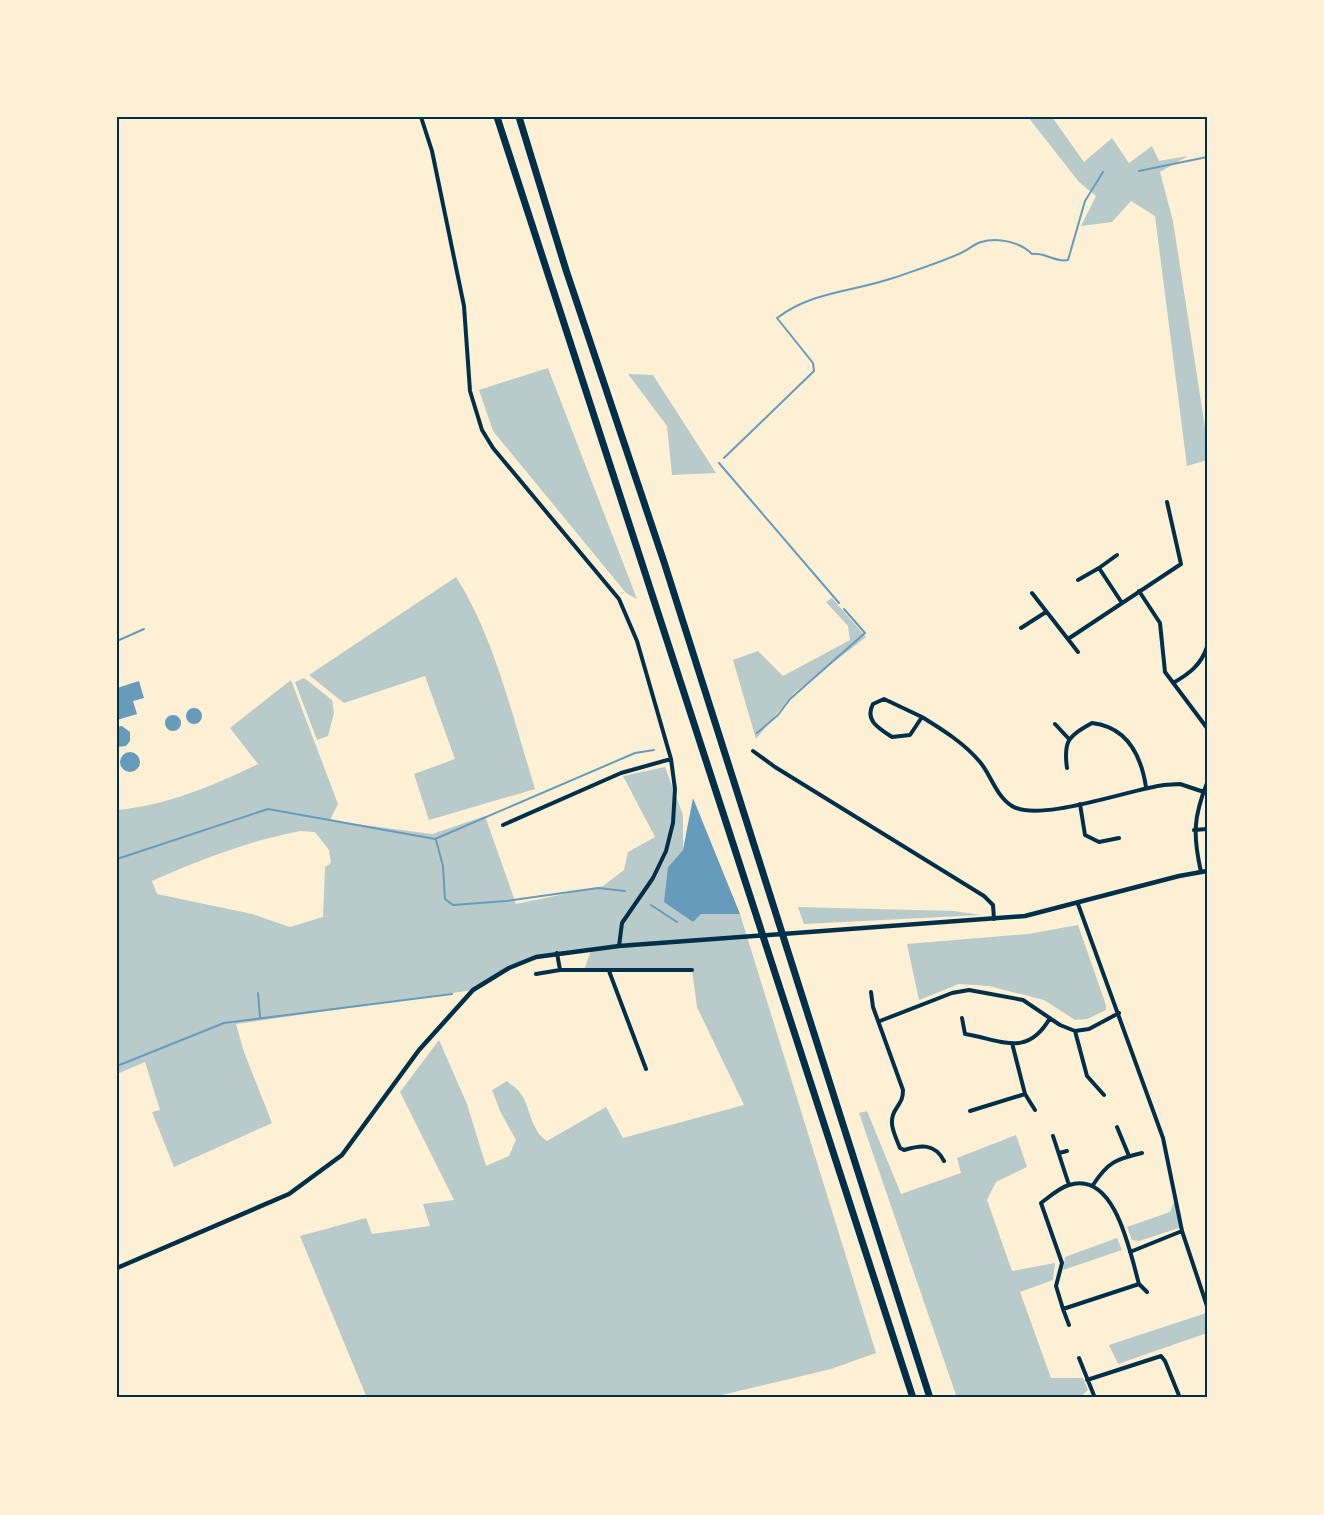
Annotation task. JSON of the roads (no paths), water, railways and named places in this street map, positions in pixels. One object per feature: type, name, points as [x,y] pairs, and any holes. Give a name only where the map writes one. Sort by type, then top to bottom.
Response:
[{"type":"highway","points":[[497,117],[913,1398]]},
{"type":"highway","points":[[519,117],[566,270],[664,562],[930,1398]]},
{"type":"street","points":[[422,117],[432,151],[464,306],[470,391],[482,430],[493,448],[619,599],[638,641],[671,759],[675,789],[671,832],[653,878],[622,923],[619,946]]},
{"type":"street","points":[[1068,639],[1181,564],[1167,502]]},
{"type":"street","points":[[1078,580],[1117,555]]},
{"type":"street","points":[[1099,568],[1122,603]]},
{"type":"street","points":[[1139,591],[1160,622],[1165,672],[1201,716],[1207,728]]},
{"type":"street","points":[[1032,593],[1078,652]]},
{"type":"street","points":[[1021,628],[1046,612]]},
{"type":"street","points":[[1173,683],[1188,675],[1203,660],[1207,647]]},
{"type":"street","points":[[922,717],[910,735],[899,738],[876,726],[870,716],[873,704],[884,699],[922,717],[955,738],[981,763],[994,786],[1012,806],[1035,812],[1080,804],[1146,787],[1180,784],[1204,792]]},
{"type":"street","points":[[1067,768],[1064,750],[1069,739],[1092,723],[1109,725],[1124,735],[1134,749],[1143,767],[1146,787]]},
{"type":"street","points":[[1055,724],[1069,739]]},
{"type":"street","points":[[753,751],[775,767],[984,896],[993,905],[994,919]]},
{"type":"street","points":[[503,825],[621,772],[671,759]]},
{"type":"street","points":[[117,1268],[289,1194],[342,1155],[419,1050],[473,990],[509,968],[536,957],[619,946],[1025,916],[1204,871],[1194,831],[1207,783]]},
{"type":"street","points":[[1080,804],[1085,835],[1099,842],[1119,838]]},
{"type":"street","points":[[1194,831],[1207,829]]},
{"type":"street","points":[[1078,904],[1163,1138],[1182,1231],[1207,1306]]},
{"type":"street","points":[[557,953],[560,970]]},
{"type":"street","points":[[536,974],[560,970],[692,970]]},
{"type":"street","points":[[609,971],[646,1069]]},
{"type":"street","points":[[880,1021],[952,993],[969,990],[1023,1000],[1075,1031],[1089,1029],[1119,1013]]},
{"type":"street","points":[[871,992],[873,1007],[880,1021],[903,1090],[903,1098],[891,1119],[891,1126],[900,1148],[904,1150],[917,1145],[930,1147],[944,1161]]},
{"type":"street","points":[[962,1018],[965,1034],[1012,1043],[1024,1043],[1037,1038],[1050,1018]]},
{"type":"street","points":[[1075,1031],[1087,1076],[1104,1095]]},
{"type":"street","points":[[1012,1043],[1025,1094],[1035,1110]]},
{"type":"street","points":[[970,1111],[1025,1094]]},
{"type":"street","points":[[1117,1127],[1129,1156]]},
{"type":"street","points":[[1053,1136],[1069,1185]]},
{"type":"street","points":[[1059,1153],[1067,1151]]},
{"type":"street","points":[[1093,1185],[1112,1162],[1142,1153]]},
{"type":"street","points":[[1069,1325],[1056,1286],[1062,1263],[1041,1203],[1069,1185],[1093,1185],[1108,1197],[1130,1252],[1139,1284],[1146,1292]]},
{"type":"street","points":[[1130,1252],[1182,1231]]},
{"type":"street","points":[[1063,1309],[1139,1284]]},
{"type":"street","points":[[1087,1380],[1161,1356],[1180,1398]]},
{"type":"street","points":[[1078,1358],[1095,1398]]},
{"type":"water","points":[[139,681],[144,698],[133,701],[137,714],[117,720],[117,688]]},
{"type":"water","points":[[191,708],[197,708],[202,716],[200,722],[191,724],[186,719],[186,713]]},
{"type":"water","points":[[173,715],[179,717],[181,723],[179,729],[173,731],[167,729],[165,723],[167,717]]},
{"type":"water","points":[[122,726],[130,732],[130,741],[126,746],[117,747],[117,727]]},
{"type":"water","points":[[126,752],[134,752],[140,758],[140,766],[134,772],[126,772],[120,766],[120,758]]},
{"type":"water","points":[[693,798],[740,914],[701,914],[693,922],[664,902],[668,867],[683,850]]},
{"type":"waterway","points":[[1139,171],[1207,157]]},
{"type":"waterway","points":[[724,458],[814,371],[813,363],[777,318],[805,302],[878,283],[944,260],[978,243],[988,241],[1008,242],[1021,246],[1032,254],[1068,260],[1085,201],[1103,172]]},
{"type":"waterway","points":[[719,463],[839,603]]},
{"type":"waterway","points":[[757,733],[778,715],[790,699],[865,633],[844,609]]},
{"type":"waterway","points":[[117,641],[144,629]]},
{"type":"waterway","points":[[117,859],[268,809],[435,839],[635,753],[654,750]]},
{"type":"waterway","points":[[436,840],[443,866],[445,899],[453,905],[506,901],[598,888],[625,891]]},
{"type":"waterway","points":[[651,905],[677,922]]},
{"type":"waterway","points":[[258,993],[260,1017]]},
{"type":"waterway","points":[[117,1066],[224,1023],[452,994]]}]
